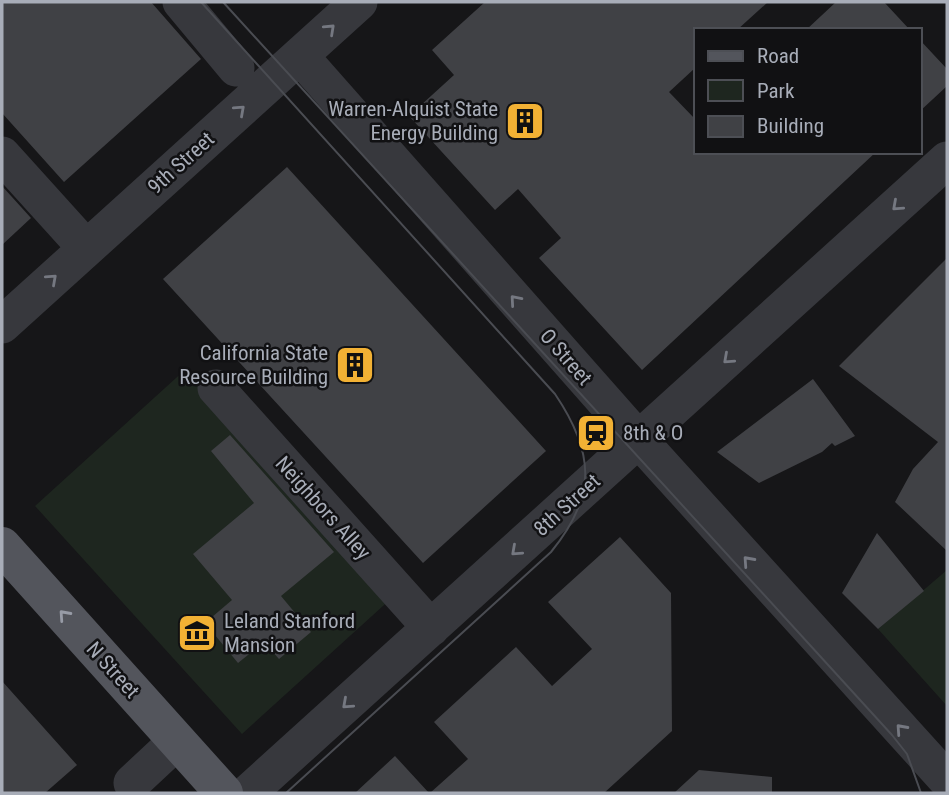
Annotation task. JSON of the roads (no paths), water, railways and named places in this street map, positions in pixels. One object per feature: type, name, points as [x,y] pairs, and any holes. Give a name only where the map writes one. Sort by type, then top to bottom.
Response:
[{"type":"main road","name":"N Street","points":[[2,546],[224,793]]},
{"type":"street","points":[[180,2],[236,68]]},
{"type":"street","name":"9th Street","points":[[2,325],[359,2]]},
{"type":"street","name":"O Street","points":[[300,56],[639,440],[947,780]]},
{"type":"street","points":[[2,155],[86,248]]},
{"type":"street","name":"8th Street","points":[[248,793],[947,160]]},
{"type":"street","name":"Neighbors Alley","points":[[216,388],[431,628]]},
{"type":"street","points":[[132,783],[177,741]]},
{"type":"tram line","points":[[201,2],[555,394],[578,436],[583,455],[585,474],[577,512],[551,552],[286,793]]},
{"type":"tram line","points":[[223,2],[892,735],[907,754],[921,793]]},
{"type":"place","name":"Warren-Alquist State Energy Building","points":[[525,121]]},
{"type":"place","name":"California State Resource Building","points":[[355,365]]},
{"type":"place","name":"8th & O","points":[[596,433]]},
{"type":"place","name":"Leland Stanford Mansion","points":[[197,633]]}]
